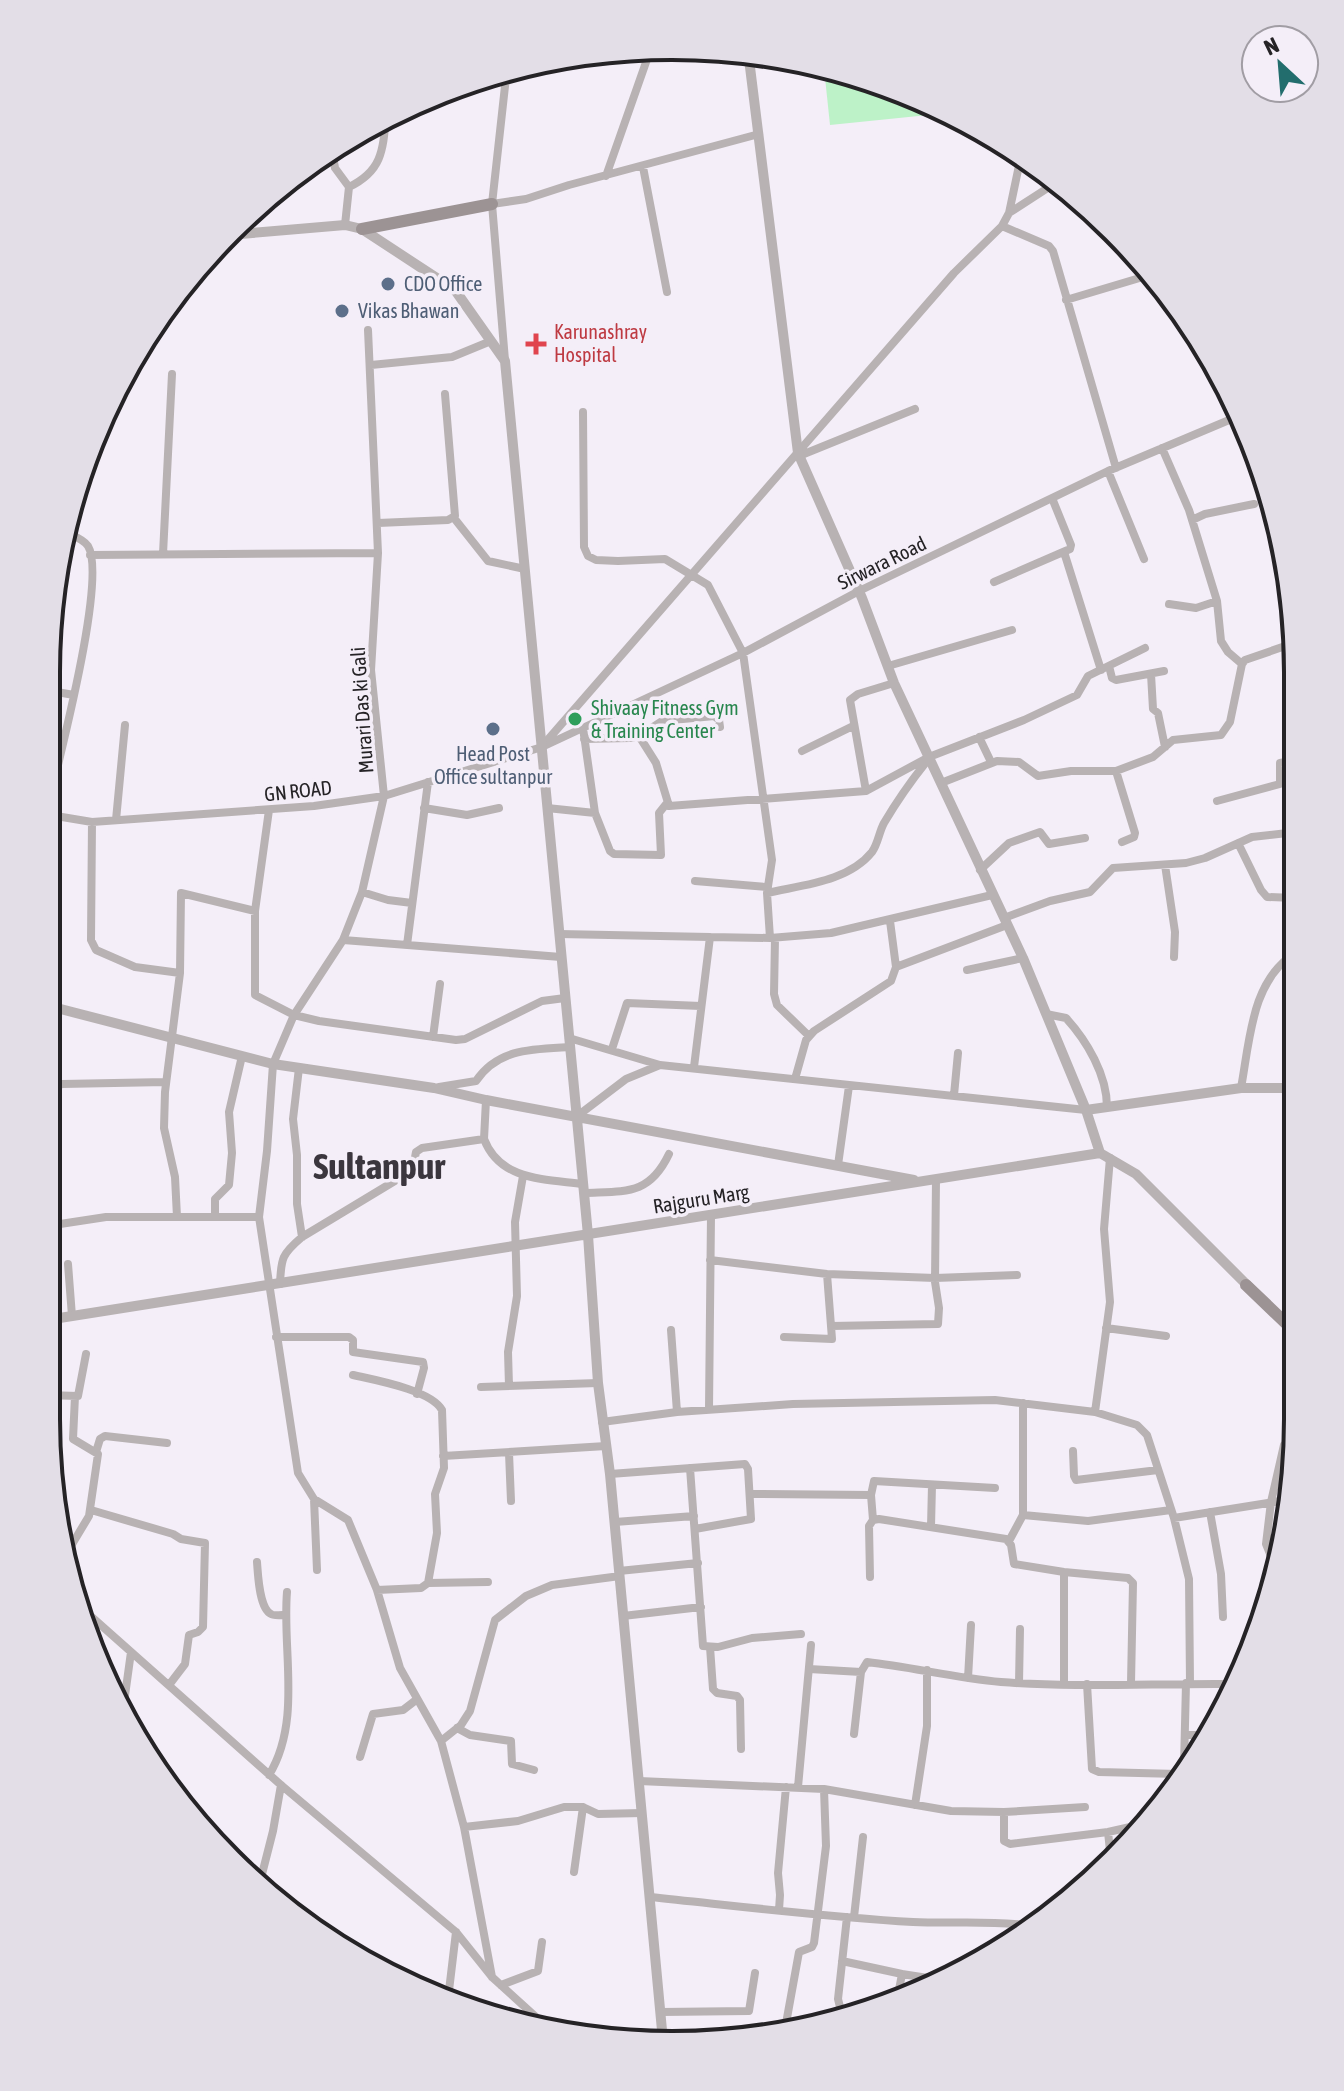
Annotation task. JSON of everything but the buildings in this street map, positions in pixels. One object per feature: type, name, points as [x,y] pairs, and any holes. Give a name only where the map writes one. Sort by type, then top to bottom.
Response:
[{"type":"main road","points":[[362,229],[492,204]]},
{"type":"main road","points":[[1246,1285],[1284,1322]]},
{"type":"street","points":[[606,176],[647,61]]},
{"type":"street","points":[[750,65],[799,455],[859,591],[894,683],[1023,958],[1105,1156],[1104,1229],[1110,1302],[1095,1412]]},
{"type":"street","points":[[505,83],[492,204],[588,1235],[598,1383],[615,1522],[662,2031]]},
{"type":"street","points":[[349,187],[373,172],[379,159],[383,133]]},
{"type":"street","points":[[492,204],[526,199],[759,134]]},
{"type":"street","points":[[334,162],[349,187],[345,225]]},
{"type":"street","points":[[643,167],[667,292]]},
{"type":"street","points":[[542,747],[799,455],[954,273],[1002,226],[1009,213],[1019,168]]},
{"type":"street","points":[[1009,213],[1048,188]]},
{"type":"street","points":[[245,234],[345,225],[362,229],[455,290],[505,361]]},
{"type":"street","points":[[1002,226],[1049,246],[1053,251],[1112,469],[1144,559]]},
{"type":"street","points":[[1066,300],[1140,278]]},
{"type":"street","name":"Murari Das ki Gali","points":[[314,1499],[295,1462],[259,1217],[273,1064],[294,1015],[343,940],[362,892],[384,796],[371,670],[378,523],[368,330]]},
{"type":"street","points":[[371,365],[452,357],[491,341]]},
{"type":"street","points":[[163,554],[172,374]]},
{"type":"street","points":[[445,394],[456,511],[454,518]]},
{"type":"street","points":[[799,455],[915,409]]},
{"type":"street","points":[[583,412],[584,547],[588,556],[596,560],[618,561],[665,559],[708,585],[743,653],[772,860],[767,890],[773,938],[775,999],[780,1009],[809,1036]]},
{"type":"street","name":"Sirwara Road","points":[[542,747],[743,653],[859,591],[1112,469],[1229,420]]},
{"type":"street","points":[[1162,448],[1192,520],[1217,601],[1223,647],[1242,664]]},
{"type":"street","points":[[994,582],[1064,552],[1071,545],[1052,498]]},
{"type":"street","points":[[1192,520],[1205,514],[1254,504]]},
{"type":"street","points":[[454,518],[488,561],[525,569]]},
{"type":"street","points":[[378,523],[454,518]]},
{"type":"street","points":[[60,755],[88,616],[89,548],[76,537]]},
{"type":"street","points":[[1064,552],[1105,668],[1112,678],[1116,680],[1164,671]]},
{"type":"street","points":[[90,555],[378,553]]},
{"type":"street","points":[[1169,604],[1196,608],[1217,601]]},
{"type":"street","points":[[888,666],[1012,630]]},
{"type":"street","points":[[941,783],[991,762],[1019,762],[1038,776],[1071,771],[1116,771],[1153,757],[1178,739],[1215,738],[1226,732],[1230,722],[1242,664],[1245,660],[1283,646]]},
{"type":"street","points":[[667,803],[676,807],[866,791],[929,757],[1077,695],[1084,679],[1145,648]]},
{"type":"street","points":[[1151,674],[1153,709],[1159,715],[1165,747]]},
{"type":"street","points":[[866,791],[850,700],[858,694],[894,683]]},
{"type":"street","points":[[60,693],[74,695]]},
{"type":"street","points":[[584,739],[630,738],[639,736],[662,721],[714,716],[719,720],[720,727]]},
{"type":"street","points":[[116,820],[125,725]]},
{"type":"street","points":[[802,751],[853,726]]},
{"type":"street","points":[[583,728],[595,813],[610,851],[614,854],[658,857],[662,853],[659,813],[667,803]]},
{"type":"street","points":[[639,736],[656,763],[667,803]]},
{"type":"street","points":[[979,737],[991,762]]},
{"type":"street","name":"GN ROAD","points":[[60,817],[92,822],[269,810],[384,796],[542,747]]},
{"type":"street","points":[[695,881],[767,890],[836,876],[867,857],[875,848],[881,829],[904,790],[929,757]]},
{"type":"street","points":[[1217,801],[1280,784],[1280,763],[1284,762]]},
{"type":"street","points":[[1116,771],[1135,833],[1134,837],[1122,842]]},
{"type":"street","points":[[407,945],[428,782]]},
{"type":"street","points":[[424,808],[467,815],[499,808]]},
{"type":"street","points":[[547,808],[595,813]]},
{"type":"street","points":[[269,810],[255,911],[255,995],[294,1015],[319,1021],[460,1040],[542,1001],[565,998]]},
{"type":"street","points":[[92,822],[91,940],[96,950],[135,967],[180,973]]},
{"type":"street","points":[[980,870],[1018,839],[1040,832],[1049,844],[1085,838]]},
{"type":"street","points":[[896,967],[1050,901],[1090,892],[1113,868],[1165,865],[1205,858],[1257,835],[1284,833]]},
{"type":"street","points":[[1238,843],[1261,890],[1267,897],[1284,898]]},
{"type":"street","points":[[1165,865],[1175,932],[1174,957]]},
{"type":"street","points":[[362,892],[412,903]]},
{"type":"street","points":[[177,1217],[175,1177],[165,1136],[166,1082],[180,973],[181,893],[255,911]]},
{"type":"street","points":[[559,934],[773,938],[831,933],[992,895]]},
{"type":"street","points":[[795,1079],[809,1036],[891,981],[896,967],[890,921]]},
{"type":"street","points":[[694,1067],[710,937]]},
{"type":"street","points":[[343,940],[561,957]]},
{"type":"street","points":[[967,970],[1023,958]]},
{"type":"street","points":[[1241,1088],[1260,994],[1275,970],[1284,962]]},
{"type":"street","points":[[433,1037],[440,984]]},
{"type":"street","points":[[612,1049],[627,1003],[701,1006]]},
{"type":"street","points":[[60,1009],[273,1064],[434,1088],[924,1181]]},
{"type":"street","points":[[1046,1014],[1066,1018],[1087,1047],[1105,1087],[1107,1107]]},
{"type":"street","points":[[434,1088],[476,1081],[485,1069],[512,1052],[569,1042],[612,1049],[660,1065],[1086,1110],[1241,1088],[1284,1088]]},
{"type":"street","points":[[954,1095],[958,1053]]},
{"type":"street","points":[[215,1217],[215,1199],[229,1185],[232,1153],[229,1112],[242,1056]]},
{"type":"street","points":[[576,1117],[626,1079],[660,1065]]},
{"type":"street","points":[[299,1068],[293,1119],[302,1237]]},
{"type":"street","points":[[60,1085],[166,1082]]},
{"type":"street","points":[[838,1165],[849,1086]]},
{"type":"street","points":[[486,1100],[484,1139],[488,1149],[501,1165],[523,1176],[620,1192],[641,1186],[660,1172],[669,1154]]},
{"type":"street","points":[[280,1284],[281,1261],[286,1250],[302,1237],[408,1173],[413,1168],[416,1152],[422,1148],[484,1139]]},
{"type":"street","points":[[1105,1156],[1136,1174],[1246,1285]]},
{"type":"street","name":"Rajguru Marg","points":[[60,1318],[936,1179],[1105,1156]]},
{"type":"street","points":[[509,1386],[508,1352],[517,1296],[515,1222],[523,1176]]},
{"type":"street","points":[[831,1326],[938,1324],[936,1179]]},
{"type":"street","points":[[709,1409],[711,1215]]},
{"type":"street","points":[[60,1223],[106,1217],[259,1217]]},
{"type":"street","points":[[710,1260],[827,1274],[935,1278],[1017,1275]]},
{"type":"street","points":[[68,1264],[72,1316]]},
{"type":"street","points":[[784,1337],[829,1340],[832,1337],[827,1274]]},
{"type":"street","points":[[1106,1328],[1166,1336]]},
{"type":"street","points":[[671,1330],[677,1412]]},
{"type":"street","points":[[276,1337],[349,1337],[353,1340],[353,1352],[423,1362],[417,1394]]},
{"type":"street","points":[[60,1395],[80,1393],[86,1354]]},
{"type":"street","points":[[353,1375],[417,1394],[437,1403],[442,1410],[443,1473],[435,1494],[437,1533],[428,1583]]},
{"type":"street","points":[[481,1387],[598,1383]]},
{"type":"street","points":[[75,1396],[73,1439],[96,1452]]},
{"type":"street","points":[[602,1422],[677,1412],[793,1404],[979,1400],[1095,1412],[1137,1425],[1147,1435],[1173,1514],[1189,1579],[1184,1753]]},
{"type":"street","points":[[1023,1403],[1023,1515],[1009,1541],[1014,1564],[1132,1579],[1131,1683]]},
{"type":"street","points":[[73,1542],[91,1510],[100,1439],[105,1436],[167,1443]]},
{"type":"street","points":[[443,1456],[606,1446]]},
{"type":"street","points":[[1269,1551],[1266,1544],[1271,1502],[1283,1448]]},
{"type":"street","points":[[1073,1451],[1076,1480],[1158,1470]]},
{"type":"street","points":[[509,1453],[511,1501]]},
{"type":"street","points":[[610,1474],[745,1464],[752,1517],[748,1521],[695,1529]]},
{"type":"street","points":[[690,1468],[702,1643],[710,1647],[752,1638],[801,1634]]},
{"type":"street","points":[[870,1577],[869,1526],[873,1520],[871,1495],[874,1481],[995,1488]]},
{"type":"street","points":[[931,1527],[932,1485]]},
{"type":"street","points":[[750,1494],[871,1495]]},
{"type":"street","points":[[314,1499],[317,1570]]},
{"type":"street","points":[[314,1499],[348,1520],[377,1590],[400,1668],[441,1741],[464,1827],[492,1977]]},
{"type":"street","points":[[1023,1515],[1088,1521],[1210,1512],[1279,1501]]},
{"type":"street","points":[[91,1510],[173,1534],[179,1539],[205,1543],[203,1627],[189,1635],[185,1664],[169,1685]]},
{"type":"street","points":[[1210,1512],[1221,1574],[1223,1617]]},
{"type":"street","points":[[615,1522],[694,1516]]},
{"type":"street","points":[[873,1520],[1009,1541]]},
{"type":"street","points":[[257,1562],[259,1590],[268,1611],[274,1615],[285,1615]]},
{"type":"street","points":[[441,1741],[457,1728],[470,1711],[495,1620],[526,1596],[552,1585],[698,1563]]},
{"type":"street","points":[[1064,1572],[1064,1684]]},
{"type":"street","points":[[377,1590],[421,1588],[428,1583],[488,1582]]},
{"type":"street","points":[[269,1775],[279,1758],[287,1718],[287,1592]]},
{"type":"street","points":[[623,1616],[701,1607]]},
{"type":"street","points":[[93,1618],[269,1775],[456,1932],[492,1977],[533,2014]]},
{"type":"street","points":[[968,1678],[971,1625]]},
{"type":"street","points":[[1019,1683],[1020,1629]]},
{"type":"street","points":[[798,1787],[811,1645]]},
{"type":"street","points":[[710,1647],[713,1689],[717,1693],[737,1696],[740,1700],[741,1749]]},
{"type":"street","points":[[123,1689],[131,1652]]},
{"type":"street","points":[[854,1734],[861,1672],[867,1662],[1019,1683],[1224,1684]]},
{"type":"street","points":[[809,1669],[861,1672]]},
{"type":"street","points":[[915,1805],[927,1726],[927,1670]]},
{"type":"street","points":[[1087,1684],[1092,1769],[1099,1772],[1171,1774]]},
{"type":"street","points":[[360,1757],[373,1714],[403,1710],[416,1700]]},
{"type":"street","points":[[457,1728],[470,1735],[511,1741],[512,1764],[534,1770]]},
{"type":"street","points":[[1185,1735],[1196,1735]]},
{"type":"street","points":[[639,1781],[824,1789],[951,1811],[1004,1812],[1085,1807]]},
{"type":"street","points":[[261,1873],[281,1785]]},
{"type":"street","points":[[779,1910],[778,1873],[786,1787]]},
{"type":"street","points":[[787,2020],[799,1952],[813,1945],[827,1839],[824,1789]]},
{"type":"street","points":[[464,1827],[518,1821],[557,1808],[583,1807],[598,1814],[642,1813]]},
{"type":"street","points":[[574,1872],[583,1807]]},
{"type":"street","points":[[1004,1812],[1004,1838],[1007,1844],[1128,1828]]},
{"type":"street","points":[[1108,1832],[1110,1847]]},
{"type":"street","points":[[839,2007],[842,1961],[863,1837]]},
{"type":"street","points":[[650,1897],[916,1922],[1018,1924]]},
{"type":"street","points":[[449,1989],[456,1932]]},
{"type":"street","points":[[501,1985],[538,1971],[542,1942]]},
{"type":"street","points":[[842,1961],[922,1977]]},
{"type":"street","points":[[661,2012],[749,2011],[755,1973]]},
{"type":"street","points":[[900,1987],[902,1974]]},
{"type":"green space","points":[[825,80],[869,92],[925,115],[830,125]]},
{"type":"place","name":"CDO Office","points":[[388,284]]},
{"type":"place","name":"Vikas Bhawan","points":[[342,311]]},
{"type":"place","name":"Karunashray Hospital","points":[[536,344]]},
{"type":"place","name":"Shivaay Fitness Gym & Training Center","points":[[575,719]]},
{"type":"place","name":"Head Post Office sultanpur","points":[[493,729]]},
{"type":"district","name":"Sultanpur","points":[[379,1166]]}]
